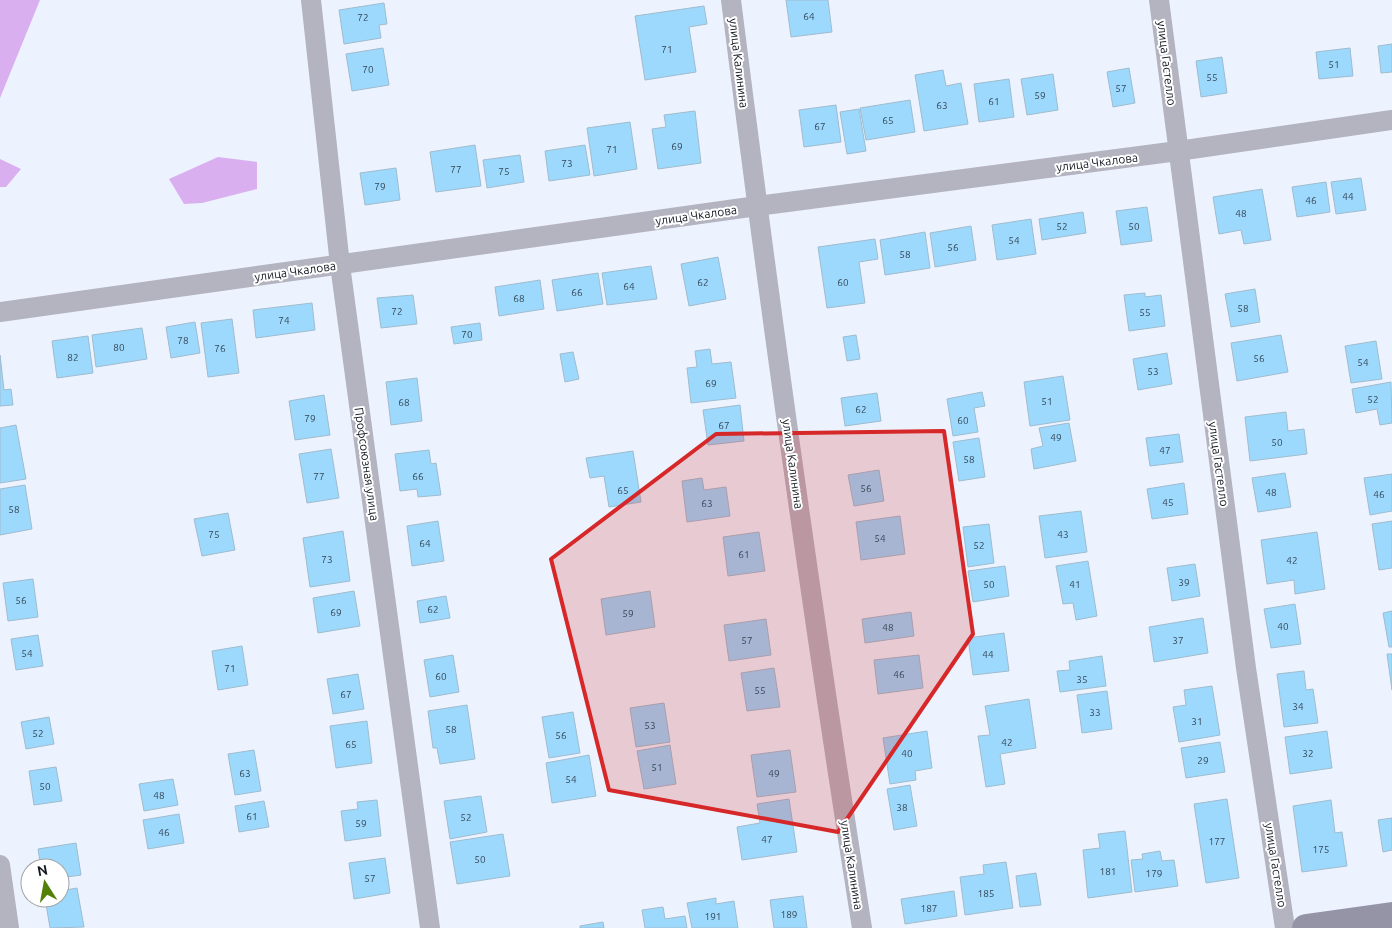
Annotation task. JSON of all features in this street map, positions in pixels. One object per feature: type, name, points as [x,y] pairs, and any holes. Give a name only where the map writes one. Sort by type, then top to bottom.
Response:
[{"type":"main road","points":[[1306,928],[1392,916]]},
{"type":"street","name":"Профсоюзная улица","points":[[311,0],[340,265],[430,928]]},
{"type":"street","name":"улица Калинина","points":[[732,0],[757,206],[829,721],[862,928]]},
{"type":"street","name":"улица Гастелло","points":[[1159,0],[1246,668],[1286,928]]},
{"type":"street","name":"улица Чкалова","points":[[0,312],[757,206],[1178,151],[1392,120]]},
{"type":"street","points":[[0,865],[9,928]]},
{"type":"highlighted area","points":[[944,431],[973,634],[838,832],[609,790],[551,559],[716,434]]},
{"type":"shaded area","points":[[0,0],[40,0],[0,98]]},
{"type":"shaded area","points":[[218,157],[257,162],[257,189],[202,203],[184,204],[169,179]]},
{"type":"shaded area","points":[[0,159],[21,169],[6,187],[0,187]]},
{"type":"building","points":[[786,0],[828,0],[832,32],[791,37]]},
{"type":"building","points":[[384,3],[387,24],[379,25],[381,38],[344,44],[339,10]]},
{"type":"building","points":[[704,6],[707,24],[689,27],[696,72],[645,80],[635,16]]},
{"type":"building","points":[[1392,44],[1392,72],[1381,73],[1378,46]]},
{"type":"building","points":[[383,48],[389,85],[352,91],[346,54]]},
{"type":"building","points":[[1350,48],[1353,76],[1319,79],[1316,52]]},
{"type":"building","points":[[1222,57],[1227,93],[1201,97],[1196,61]]},
{"type":"building","points":[[1129,68],[1135,103],[1113,107],[1107,72]]},
{"type":"building","points":[[943,70],[946,86],[961,83],[968,124],[924,131],[915,75]]},
{"type":"building","points":[[1053,74],[1058,110],[1027,115],[1021,79]]},
{"type":"building","points":[[1009,79],[1014,117],[979,122],[974,84]]},
{"type":"building","points":[[910,100],[915,132],[866,140],[860,108]]},
{"type":"building","points":[[836,105],[841,142],[804,147],[799,110]]},
{"type":"building","points":[[859,109],[866,151],[847,154],[840,112]]},
{"type":"building","points":[[695,111],[701,163],[658,169],[652,129],[666,127],[664,115]]},
{"type":"building","points":[[630,122],[637,169],[594,176],[587,128]]},
{"type":"building","points":[[475,145],[481,186],[436,192],[430,152]]},
{"type":"building","points":[[585,145],[590,175],[549,181],[545,151]]},
{"type":"building","points":[[520,155],[524,182],[487,188],[483,160]]},
{"type":"building","points":[[396,168],[400,200],[365,205],[360,173]]},
{"type":"building","points":[[1361,178],[1366,210],[1336,214],[1331,182]]},
{"type":"building","points":[[1326,182],[1330,212],[1297,217],[1292,187]]},
{"type":"building","points":[[1262,189],[1271,240],[1244,244],[1241,230],[1219,234],[1213,197]]},
{"type":"building","points":[[1147,207],[1152,241],[1121,245],[1116,211]]},
{"type":"building","points":[[1083,212],[1086,233],[1042,240],[1039,219]]},
{"type":"building","points":[[1031,219],[1036,254],[997,260],[992,225]]},
{"type":"building","points":[[971,226],[976,260],[935,267],[930,233]]},
{"type":"building","points":[[925,232],[930,268],[885,275],[880,240]]},
{"type":"building","points":[[875,239],[878,259],[859,262],[865,303],[827,308],[818,247]]},
{"type":"building","points":[[718,257],[726,299],[689,306],[681,264]]},
{"type":"building","points":[[651,266],[657,299],[607,305],[602,273]]},
{"type":"building","points":[[598,273],[603,304],[557,311],[552,280]]},
{"type":"building","points":[[540,280],[544,309],[499,316],[495,287]]},
{"type":"building","points":[[1255,289],[1260,322],[1231,327],[1225,294]]},
{"type":"building","points":[[1145,293],[1145,297],[1161,295],[1165,326],[1129,331],[1124,295]]},
{"type":"building","points":[[413,295],[417,324],[381,328],[377,298]]},
{"type":"building","points":[[312,303],[315,330],[256,338],[253,310]]},
{"type":"building","points":[[232,319],[239,373],[208,377],[201,323]]},
{"type":"building","points":[[195,322],[200,353],[171,358],[166,327]]},
{"type":"building","points":[[480,323],[482,340],[454,344],[451,327]]},
{"type":"building","points":[[142,328],[147,359],[96,367],[92,335]]},
{"type":"building","points":[[856,335],[860,359],[847,361],[843,337]]},
{"type":"building","points":[[1281,335],[1288,372],[1237,381],[1231,343]]},
{"type":"building","points":[[88,336],[93,373],[57,378],[52,341]]},
{"type":"building","points":[[1376,341],[1382,379],[1351,383],[1345,346]]},
{"type":"building","points":[[710,349],[712,364],[731,362],[736,398],[691,403],[687,368],[697,367],[695,351]]},
{"type":"building","points":[[573,352],[579,379],[565,382],[560,354]]},
{"type":"building","points":[[1167,353],[1172,384],[1138,390],[1133,359]]},
{"type":"building","points":[[0,355],[4,390],[11,389],[13,405],[0,406]]},
{"type":"building","points":[[1063,376],[1070,420],[1030,426],[1024,382]]},
{"type":"building","points":[[417,378],[422,421],[391,425],[386,382]]},
{"type":"building","points":[[1391,382],[1392,423],[1380,425],[1377,409],[1356,413],[1352,389]]},
{"type":"building","points":[[982,392],[985,406],[974,408],[978,432],[953,436],[947,399]]},
{"type":"building","points":[[877,393],[881,421],[845,426],[841,398]]},
{"type":"building","points":[[324,395],[330,435],[295,440],[289,401]]},
{"type":"building","points":[[740,405],[744,441],[708,445],[703,410]]},
{"type":"building","points":[[1286,412],[1288,431],[1304,429],[1307,454],[1250,461],[1245,417]]},
{"type":"building","points":[[1069,423],[1076,461],[1034,469],[1031,449],[1043,446],[1039,428]]},
{"type":"building","points":[[16,425],[26,479],[0,483],[0,428]]},
{"type":"building","points":[[1179,434],[1183,462],[1150,466],[1146,438]]},
{"type":"building","points":[[979,438],[985,477],[959,481],[953,442]]},
{"type":"building","points":[[331,449],[339,498],[307,503],[299,454]]},
{"type":"building","points":[[429,450],[431,464],[436,463],[441,495],[418,497],[417,489],[400,491],[395,454]]},
{"type":"building","points":[[633,451],[641,502],[609,507],[604,476],[590,478],[586,458]]},
{"type":"building","points":[[879,470],[884,501],[854,506],[848,475]]},
{"type":"building","points":[[1285,473],[1291,507],[1258,512],[1252,478]]},
{"type":"building","points":[[1392,474],[1392,511],[1370,515],[1364,478]]},
{"type":"building","points":[[702,478],[704,490],[726,487],[730,516],[687,522],[682,481]]},
{"type":"building","points":[[1184,483],[1188,514],[1152,519],[1147,489]]},
{"type":"building","points":[[25,485],[32,529],[0,535],[0,489]]},
{"type":"building","points":[[1081,511],[1087,552],[1045,558],[1039,516]]},
{"type":"building","points":[[228,513],[235,550],[202,556],[194,519]]},
{"type":"building","points":[[900,516],[905,554],[861,560],[856,522]]},
{"type":"building","points":[[438,521],[444,561],[412,566],[407,526]]},
{"type":"building","points":[[1392,521],[1392,568],[1379,570],[1372,524]]},
{"type":"building","points":[[989,524],[994,563],[968,567],[963,527]]},
{"type":"building","points":[[343,531],[350,581],[310,587],[303,538]]},
{"type":"building","points":[[759,532],[765,571],[728,576],[723,537]]},
{"type":"building","points":[[1317,532],[1325,589],[1295,594],[1294,580],[1267,584],[1261,540]]},
{"type":"building","points":[[1088,561],[1097,616],[1076,620],[1073,603],[1063,604],[1056,566]]},
{"type":"building","points":[[1195,564],[1200,596],[1172,601],[1167,568]]},
{"type":"building","points":[[1005,566],[1009,596],[973,602],[968,571]]},
{"type":"building","points":[[33,579],[38,617],[8,621],[3,583]]},
{"type":"building","points":[[354,591],[360,626],[318,633],[313,598]]},
{"type":"building","points":[[650,591],[655,627],[606,635],[601,599]]},
{"type":"building","points":[[446,596],[450,618],[420,623],[417,601]]},
{"type":"building","points":[[1295,604],[1301,644],[1271,648],[1264,609]]},
{"type":"building","points":[[1392,611],[1392,647],[1389,647],[1383,613]]},
{"type":"building","points":[[911,612],[914,636],[865,643],[862,619]]},
{"type":"building","points":[[1203,618],[1208,653],[1154,662],[1149,627]]},
{"type":"building","points":[[766,619],[771,655],[729,661],[724,625]]},
{"type":"building","points":[[1004,633],[1009,671],[973,675],[968,638]]},
{"type":"building","points":[[38,635],[43,666],[16,670],[11,639]]},
{"type":"building","points":[[242,646],[248,685],[218,690],[212,651]]},
{"type":"building","points":[[1387,654],[1392,654],[1392,690]]},
{"type":"building","points":[[453,655],[459,692],[430,697],[424,660]]},
{"type":"building","points":[[919,655],[923,688],[878,694],[874,660]]},
{"type":"building","points":[[1102,656],[1106,686],[1060,692],[1057,671],[1070,670],[1069,661]]},
{"type":"building","points":[[774,668],[780,707],[747,711],[741,673]]},
{"type":"building","points":[[1304,671],[1306,690],[1313,689],[1318,723],[1284,727],[1277,674]]},
{"type":"building","points":[[358,674],[364,709],[333,714],[327,679]]},
{"type":"building","points":[[1212,686],[1220,735],[1179,742],[1173,707],[1186,705],[1184,690]]},
{"type":"building","points":[[1107,691],[1112,729],[1082,733],[1077,695]]},
{"type":"building","points":[[1029,699],[1036,748],[1000,754],[1005,784],[986,787],[978,736],[990,735],[985,706]]},
{"type":"building","points":[[664,703],[670,742],[636,747],[630,708]]},
{"type":"building","points":[[467,705],[475,759],[440,764],[437,748],[433,748],[428,711]]},
{"type":"building","points":[[573,712],[580,753],[549,758],[542,717]]},
{"type":"building","points":[[49,717],[54,744],[26,749],[21,722]]},
{"type":"building","points":[[367,721],[372,763],[336,768],[330,726]]},
{"type":"building","points":[[927,731],[932,768],[915,771],[916,780],[890,784],[883,738]]},
{"type":"building","points":[[1327,731],[1332,768],[1290,774],[1285,737]]},
{"type":"building","points":[[1220,742],[1225,772],[1186,778],[1181,748]]},
{"type":"building","points":[[670,745],[676,784],[644,789],[637,751]]},
{"type":"building","points":[[254,750],[261,791],[235,795],[228,754]]},
{"type":"building","points":[[790,750],[796,792],[757,797],[751,755]]},
{"type":"building","points":[[589,755],[596,796],[552,803],[546,763]]},
{"type":"building","points":[[56,767],[62,801],[34,805],[29,771]]},
{"type":"building","points":[[173,779],[178,805],[144,811],[139,784]]},
{"type":"building","points":[[910,785],[917,826],[894,830],[887,789]]},
{"type":"building","points":[[481,796],[487,832],[450,839],[444,801]]},
{"type":"building","points":[[789,799],[797,852],[742,860],[737,827],[760,823],[757,804]]},
{"type":"building","points":[[1227,799],[1239,878],[1206,883],[1194,804]]},
{"type":"building","points":[[377,800],[381,836],[345,841],[341,811],[358,809],[357,802]]},
{"type":"building","points":[[1331,800],[1335,833],[1342,832],[1347,866],[1302,872],[1293,806]]},
{"type":"building","points":[[264,801],[269,827],[239,832],[235,806]]},
{"type":"building","points":[[179,814],[184,843],[148,849],[143,820]]},
{"type":"building","points":[[1392,818],[1392,850],[1383,852],[1378,820]]},
{"type":"building","points":[[1125,831],[1132,892],[1088,898],[1083,850],[1100,848],[1098,834]]},
{"type":"building","points":[[503,834],[510,876],[457,884],[450,842]]},
{"type":"building","points":[[76,843],[81,875],[70,877],[70,858],[39,858],[38,849]]},
{"type":"building","points":[[1160,851],[1162,861],[1174,860],[1178,886],[1135,892],[1131,860],[1143,859],[1142,854]]},
{"type":"building","points":[[385,858],[390,893],[354,899],[349,863]]},
{"type":"building","points":[[1006,862],[1013,908],[965,915],[960,877],[984,874],[983,865]]},
{"type":"building","points":[[1036,873],[1041,905],[1020,907],[1016,876]]},
{"type":"building","points":[[77,888],[84,927],[50,928],[47,908],[70,908],[70,889]]},
{"type":"building","points":[[954,891],[957,916],[905,924],[901,899]]},
{"type":"building","points":[[803,896],[807,928],[774,928],[770,900]]},
{"type":"building","points":[[716,898],[716,904],[734,901],[738,928],[692,928],[687,903]]},
{"type":"building","points":[[663,907],[665,919],[685,916],[687,928],[645,928],[642,910]]},
{"type":"building","points":[[603,922],[604,928],[580,928],[580,926]]}]
